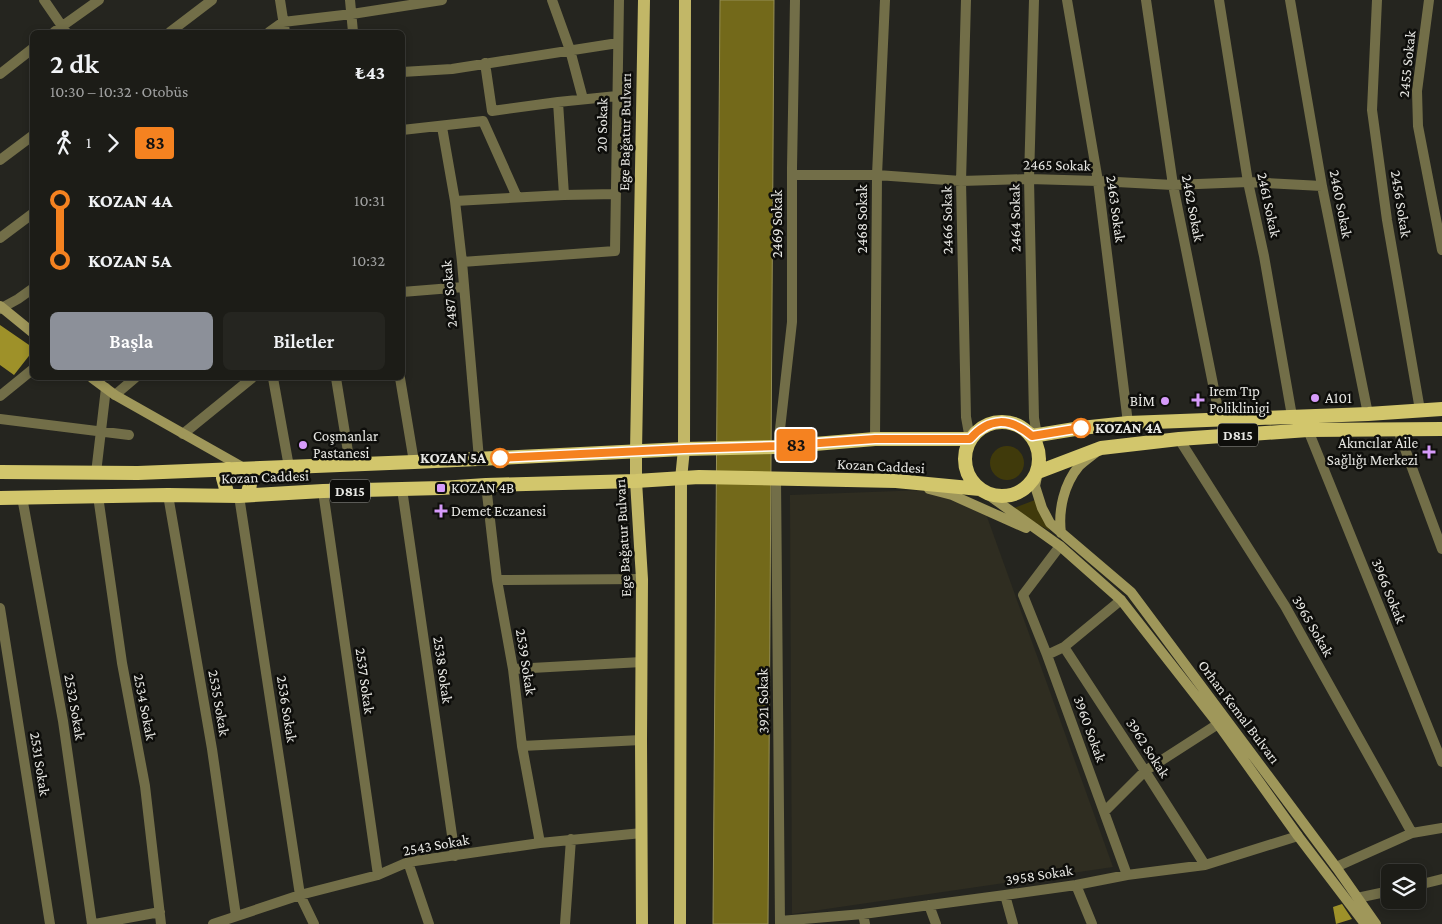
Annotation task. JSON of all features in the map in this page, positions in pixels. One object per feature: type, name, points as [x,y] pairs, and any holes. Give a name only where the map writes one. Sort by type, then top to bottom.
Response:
[{"type":"highway","name":"D815","points":[[1034,436],[1128,423],[1442,410]]},
{"type":"highway","points":[[980,489],[973,482],[968,472],[966,448],[970,439],[977,431],[997,422],[1015,424],[1034,436],[1040,459],[1038,472]]},
{"type":"highway","name":"D815","points":[[980,489],[995,495],[1006,496],[1021,492],[1031,483],[1038,472],[1101,448],[1179,438],[1308,430],[1442,429]]},
{"type":"highway","name":"Kozan Caddesi","points":[[0,472],[138,473],[778,446],[875,439],[970,439]]},
{"type":"highway","points":[[228,469],[223,478],[238,496],[252,482],[245,468]]},
{"type":"highway","name":"Kozan Caddesi","points":[[0,498],[168,495],[238,496],[699,477],[896,481],[980,489]]},
{"type":"main road","name":"Ege Bağatur Bulvarı","points":[[642,924],[642,579],[636,452],[644,0]]},
{"type":"main road","points":[[680,924],[685,0]]},
{"type":"main road","points":[[0,307],[30,330]]},
{"type":"main road","points":[[95,380],[115,395],[245,468]]},
{"type":"main road","points":[[1061,533],[1060,510],[1067,485],[1080,466],[1101,448]]},
{"type":"main road","name":"Orhan Kemal Bulvarı","points":[[1038,472],[1035,486],[1042,508],[1050,523],[1131,592],[1336,867],[1376,924]]},
{"type":"main road","points":[[896,481],[952,495],[1046,537]]},
{"type":"main road","points":[[980,489],[1046,537]]},
{"type":"main road","name":"Orhan Kemal Bulvarı","points":[[1046,537],[1060,546],[1121,600],[1218,724],[1298,836],[1365,924]]},
{"type":"street","points":[[44,0],[61,30],[99,0]]},
{"type":"street","points":[[173,30],[212,0]]},
{"type":"street","points":[[280,0],[285,30]]},
{"type":"street","points":[[350,0],[353,30]]},
{"type":"street","points":[[272,30],[283,22],[352,14],[442,0]]},
{"type":"street","points":[[552,0],[570,50],[583,100]]},
{"type":"street","name":"20 Sokak","points":[[462,262],[615,251],[618,0]]},
{"type":"street","name":"2469 Sokak","points":[[778,446],[792,322],[795,0]]},
{"type":"street","name":"2468 Sokak","points":[[875,439],[877,174],[885,0]]},
{"type":"street","name":"2466 Sokak","points":[[966,0],[961,181],[966,417],[970,439]]},
{"type":"street","name":"2464 Sokak","points":[[1034,0],[1029,179],[1034,436]]},
{"type":"street","name":"2463 Sokak","points":[[1068,0],[1098,181],[1128,423]]},
{"type":"street","name":"2462 Sokak","points":[[1146,0],[1173,185],[1220,419]]},
{"type":"street","name":"2461 Sokak","points":[[1220,0],[1248,182],[1264,256],[1292,416]]},
{"type":"street","name":"2460 Sokak","points":[[1290,0],[1322,186],[1368,414]]},
{"type":"street","name":"2456 Sokak","points":[[1377,0],[1372,110],[1387,220],[1420,410]]},
{"type":"street","name":"2455 Sokak","points":[[1430,0],[1417,91],[1418,126],[1442,250]]},
{"type":"street","points":[[405,72],[452,68],[618,43]]},
{"type":"street","points":[[0,74],[30,51]]},
{"type":"street","points":[[485,63],[492,112],[558,102],[617,96]]},
{"type":"street","points":[[558,102],[564,195]]},
{"type":"street","points":[[405,130],[483,121],[517,198]]},
{"type":"street","name":"2487 Sokak","points":[[442,127],[455,201],[462,262],[479,459]]},
{"type":"street","points":[[0,160],[30,138]]},
{"type":"street","name":"2465 Sokak","points":[[792,175],[877,174],[961,181],[1029,179],[1173,185],[1248,182],[1322,186]]},
{"type":"street","points":[[455,201],[616,194]]},
{"type":"street","points":[[0,238],[30,216]]},
{"type":"street","points":[[405,292],[464,287]]},
{"type":"street","points":[[0,307],[18,299],[30,290]]},
{"type":"street","points":[[0,396],[30,372]]},
{"type":"street","points":[[115,395],[133,380]]},
{"type":"street","points":[[183,434],[250,380]]},
{"type":"street","points":[[274,380],[289,467]]},
{"type":"street","points":[[336,380],[350,464]]},
{"type":"street","points":[[400,380],[414,462]]},
{"type":"street","points":[[96,472],[106,388]]},
{"type":"street","points":[[0,419],[130,435]]},
{"type":"street","name":"3966 Sokak","points":[[1308,430],[1442,762]]},
{"type":"street","points":[[1398,430],[1442,549]]},
{"type":"street","name":"3965 Sokak","points":[[1179,438],[1285,606],[1412,833]]},
{"type":"street","name":"3921 Sokak","points":[[776,478],[780,922]]},
{"type":"street","name":"2539 Sokak","points":[[486,485],[497,580],[513,669],[522,746],[540,843]]},
{"type":"street","name":"2538 Sokak","points":[[402,489],[455,856]]},
{"type":"street","name":"2537 Sokak","points":[[323,491],[378,875]]},
{"type":"street","name":"2535 Sokak","points":[[168,495],[212,749],[236,916]]},
{"type":"street","name":"2534 Sokak","points":[[98,496],[122,662],[145,786],[161,924]]},
{"type":"street","name":"2536 Sokak","points":[[238,496],[300,895],[314,924]]},
{"type":"street","name":"2532 Sokak","points":[[22,497],[63,721],[94,924]]},
{"type":"street","name":"3960 Sokak","points":[[1060,546],[1023,594],[1127,875]]},
{"type":"street","points":[[497,580],[642,579]]},
{"type":"street","points":[[1046,655],[1064,647],[1121,600]]},
{"type":"street","name":"2531 Sokak","points":[[0,608],[50,924]]},
{"type":"street","name":"3962 Sokak","points":[[1064,647],[1205,865]]},
{"type":"street","points":[[513,669],[642,662]]},
{"type":"street","points":[[1104,811],[1145,771],[1218,724]]},
{"type":"street","points":[[522,746],[641,740]]},
{"type":"street","points":[[1336,867],[1412,833],[1442,828]]},
{"type":"street","name":"2543 Sokak","points":[[213,924],[300,895],[378,875],[408,862],[571,839],[642,833]]},
{"type":"street","name":"3958 Sokak","points":[[780,922],[864,919],[929,905],[1005,896],[1127,875],[1205,865],[1298,836]]},
{"type":"street","points":[[565,924],[571,839]]},
{"type":"street","points":[[408,862],[429,924]]},
{"type":"street","points":[[1426,883],[1442,879]]},
{"type":"street","points":[[1076,885],[1092,924]]},
{"type":"street","points":[[1357,898],[1381,893]]},
{"type":"street","points":[[1005,896],[1013,924]]},
{"type":"street","points":[[929,905],[936,924]]},
{"type":"street","points":[[94,924],[160,912]]},
{"type":"shaded area","points":[[720,0],[774,0],[768,924],[713,924]]},
{"type":"shaded area","points":[[1007,446],[1019,451],[1024,463],[1019,475],[1007,480],[995,475],[990,463],[995,451]]},
{"type":"shaded area","points":[[925,490],[986,514],[1113,867],[792,914],[790,495]]},
{"type":"shaded area","points":[[1035,500],[1050,531],[1011,509]]},
{"type":"building","points":[[0,325],[30,346],[30,355],[14,375],[0,365]]},
{"type":"building","points":[[1342,904],[1352,919],[1336,924],[1333,907]]},
{"type":"bus line","name":"83","points":[[500,458],[778,446],[875,439],[970,439],[977,431],[997,422],[1015,424],[1032,436],[1081,428]]},
{"type":"place","name":"A101","points":[[1315,398]]},
{"type":"place","name":"Irem Tıp Poliklinigi","points":[[1198,400]]},
{"type":"place","name":"BİM","points":[[1165,401]]},
{"type":"place","name":"KOZAN 4A","points":[[1081,428]]},
{"type":"place","name":"Coşmanlar Pastanesi","points":[[303,445]]},
{"type":"place","name":"Akıncılar Aile Sağlığı Merkezi","points":[[1429,452]]},
{"type":"place","name":"KOZAN 5A","points":[[500,458]]},
{"type":"place","name":"KOZAN 4B","points":[[441,488]]},
{"type":"place","name":"Demet Eczanesi","points":[[441,511]]}]
